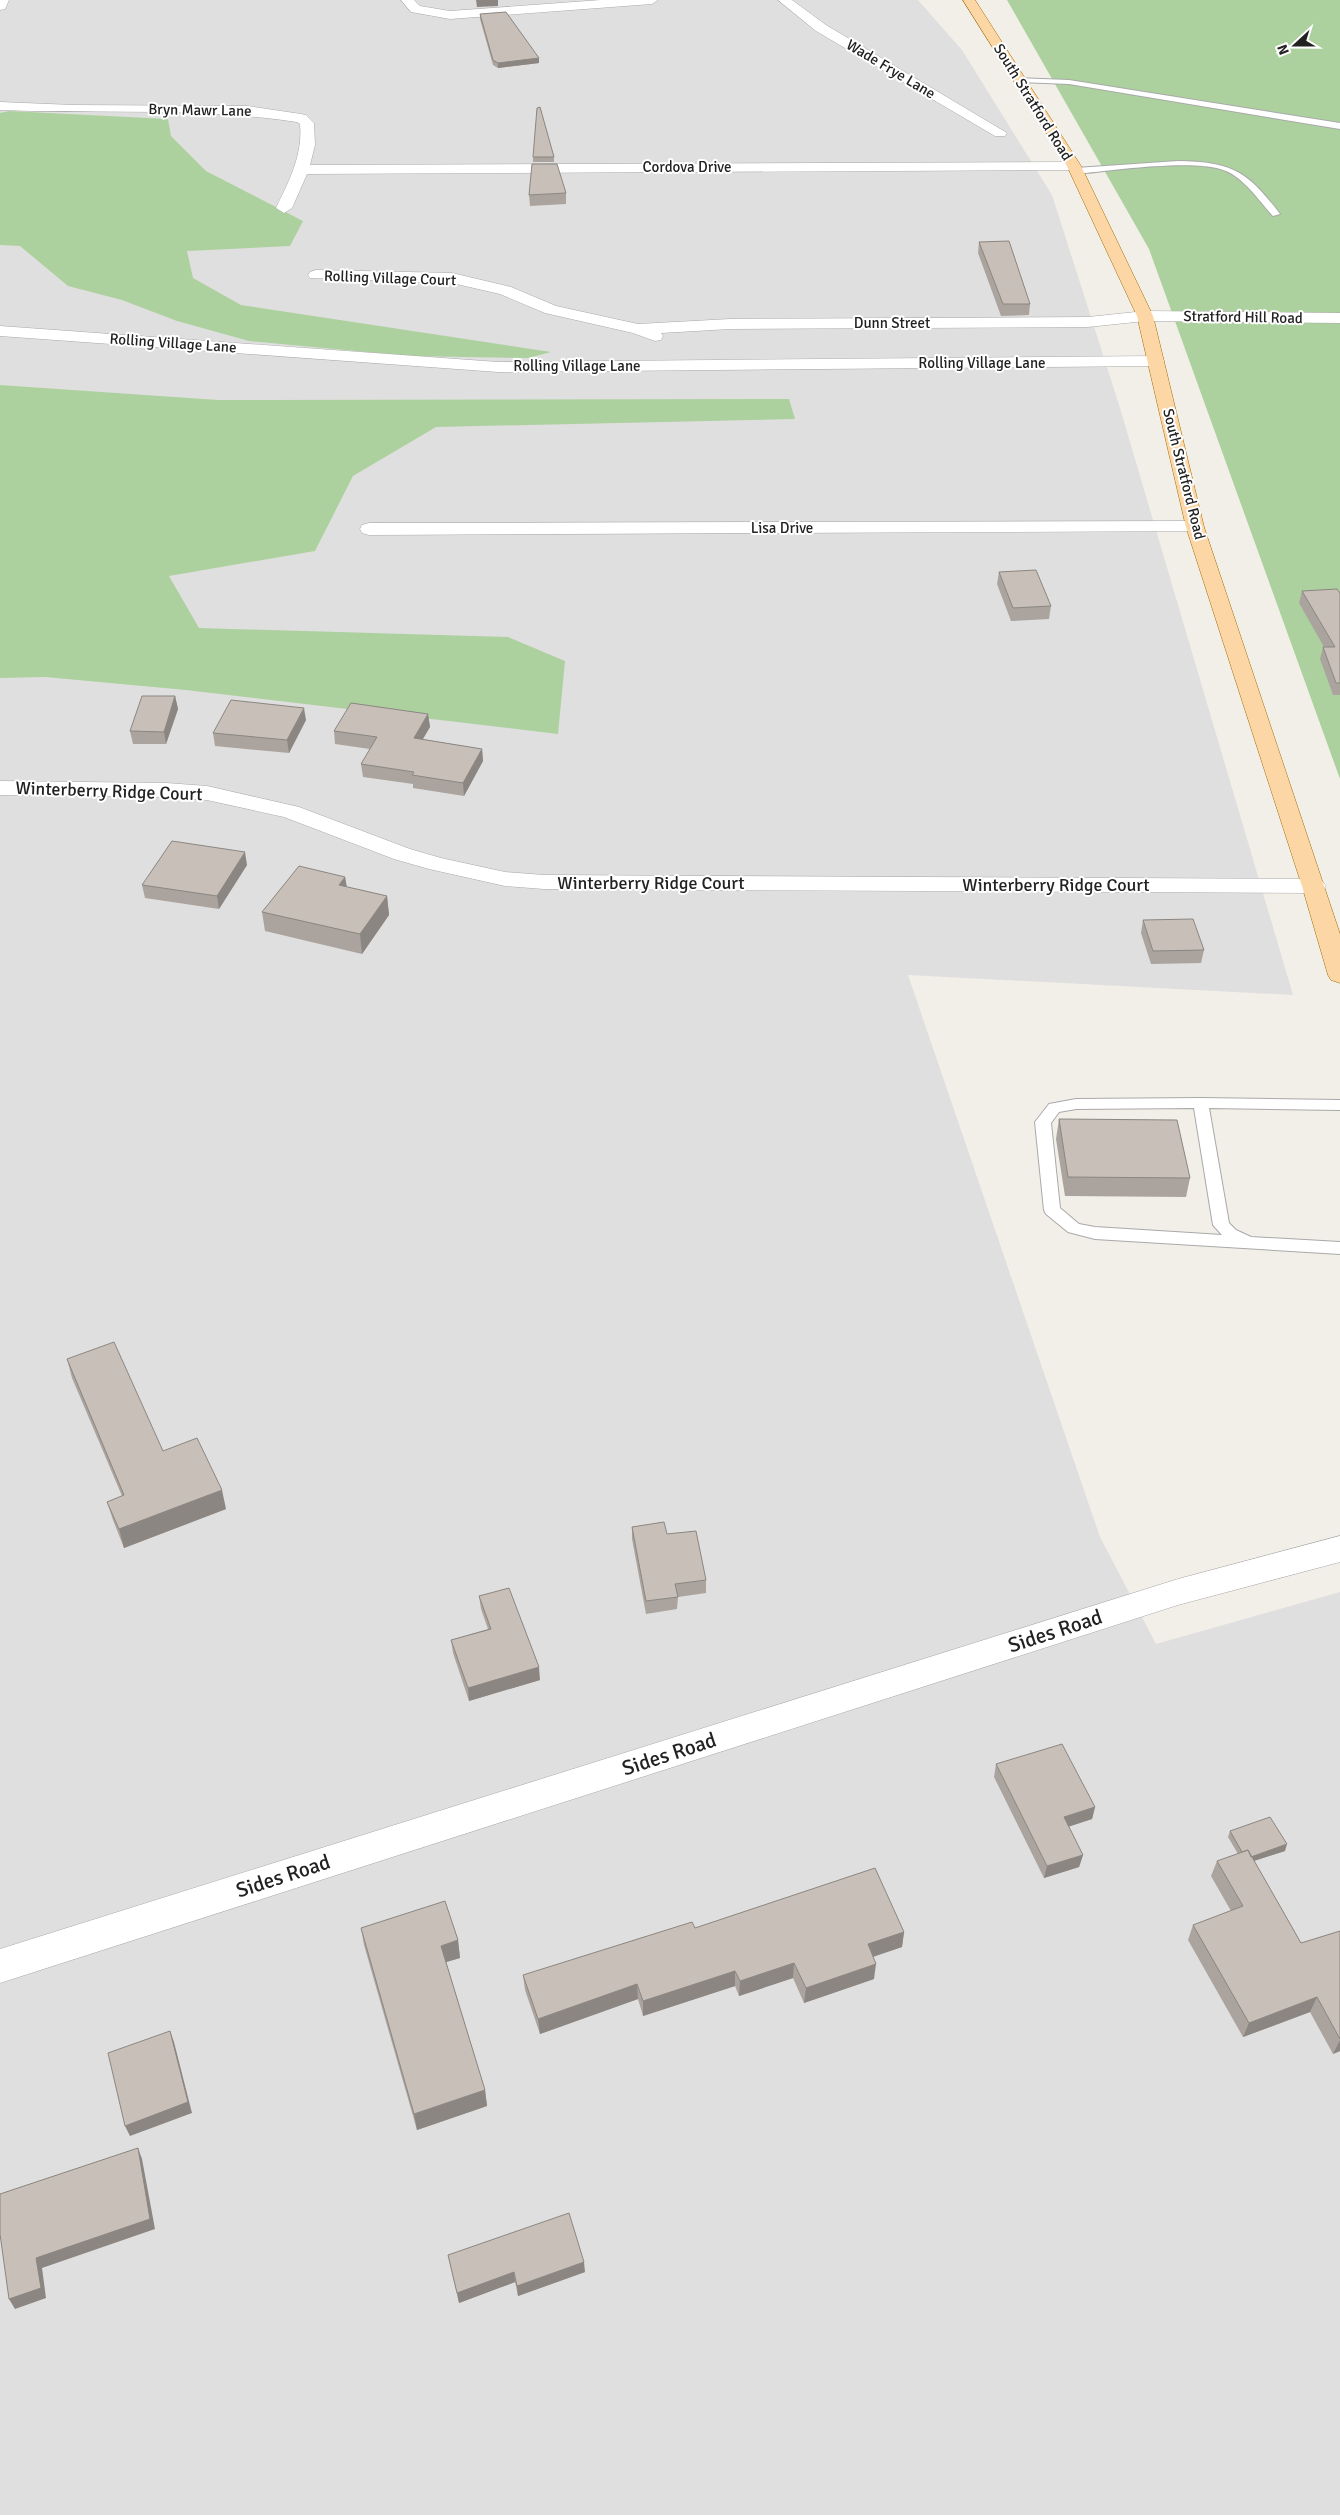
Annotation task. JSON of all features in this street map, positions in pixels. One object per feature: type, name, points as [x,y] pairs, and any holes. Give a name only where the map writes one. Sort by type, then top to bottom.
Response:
[{"type":"main road","name":"South Stratford Road","points":[[969,0],[1075,168],[1145,316],[1195,527],[1314,886],[1340,975]]},
{"type":"street","points":[[0,6],[3,0]]},
{"type":"street","points":[[407,0],[416,9],[450,15],[652,0]]},
{"type":"street","name":"Wade Frye Lane","points":[[784,0],[821,28],[1000,133]]},
{"type":"street","name":"Bryn Mawr Lane","points":[[0,106],[73,109],[221,110],[289,114],[301,118],[307,123],[308,147],[301,170],[284,208]]},
{"type":"street","name":"Cordova Drive","points":[[301,170],[399,168],[1075,168]]},
{"type":"street","name":"Rolling Village Court","points":[[316,276],[452,278],[505,290],[551,310],[638,329],[720,365]]},
{"type":"street","name":"Stratford Hill Road","points":[[1145,316],[1340,318]]},
{"type":"street","name":"Dunn Street","points":[[638,329],[730,324],[1088,322],[1145,316]]},
{"type":"street","name":"Rolling Village Lane","points":[[0,331],[498,366],[1156,361]]},
{"type":"street","name":"Lisa Drive","points":[[370,529],[1195,527]]},
{"type":"street","name":"Winterberry Ridge Court","points":[[0,788],[166,790],[207,793],[291,812],[437,864],[496,878],[544,882],[1314,886]]},
{"type":"street","name":"Sides Road","points":[[0,1966],[1178,1592],[1340,1549]]},
{"type":"lane","points":[[1019,80],[1069,82],[1340,126]]},
{"type":"lane","points":[[1075,168],[1175,165],[1208,165],[1228,168],[1241,176],[1276,214]]},
{"type":"lane","points":[[1201,1103],[1221,1225],[1230,1234],[1249,1243]]},
{"type":"lane","points":[[1340,1105],[1076,1104],[1054,1108],[1042,1122],[1052,1210],[1074,1228],[1095,1233],[1340,1248]]},
{"type":"shaded area","points":[[0,0],[918,0],[962,50],[1052,195],[1120,408],[1293,995],[908,975],[1100,1537],[1156,1644],[1340,1592],[1340,2515],[0,2515]]},
{"type":"green space","points":[[1007,0],[1340,0],[1340,779],[1149,249]]},
{"type":"green space","points":[[9,111],[168,119],[171,136],[206,171],[303,221],[290,246],[187,251],[193,278],[241,305],[551,352],[528,358],[410,356],[249,341],[177,321],[122,300],[68,286],[20,246],[0,245],[0,113]]},
{"type":"green space","points":[[0,385],[218,400],[789,399],[795,419],[436,427],[353,476],[315,551],[169,576],[199,628],[508,637],[565,661],[558,734],[186,690],[45,677],[0,678]]},
{"type":"building","points":[[506,12],[539,58],[498,63],[493,60],[480,14]]},
{"type":"building","points":[[540,107],[554,157],[533,157],[537,108]]},
{"type":"building","points":[[532,164],[557,164],[566,193],[529,195]]},
{"type":"building","points":[[1009,241],[1030,304],[1003,304],[979,242]]},
{"type":"building","points":[[1036,570],[1051,606],[1013,608],[999,572]]},
{"type":"building","points":[[1337,589],[1340,593],[1340,683],[1336,683],[1323,647],[1335,647],[1302,591]]},
{"type":"building","points":[[142,696],[175,696],[164,732],[130,731]]},
{"type":"building","points":[[231,700],[304,708],[287,740],[213,733]]},
{"type":"building","points":[[351,703],[428,714],[414,738],[482,749],[463,783],[412,775],[414,772],[361,764],[377,737],[334,731]]},
{"type":"building","points":[[172,841],[245,852],[217,896],[142,885]]},
{"type":"building","points":[[299,866],[345,877],[339,885],[387,896],[360,934],[262,912]]},
{"type":"building","points":[[1193,919],[1204,950],[1153,951],[1143,920]]},
{"type":"building","points":[[1059,1119],[1177,1120],[1190,1178],[1068,1177]]},
{"type":"building","points":[[114,1342],[163,1451],[197,1438],[222,1490],[119,1529],[107,1502],[124,1495],[67,1359]]},
{"type":"building","points":[[664,1522],[667,1534],[696,1531],[706,1580],[675,1584],[678,1597],[646,1601],[632,1527]]},
{"type":"building","points":[[509,1588],[539,1667],[468,1688],[451,1640],[491,1629],[479,1596]]},
{"type":"building","points":[[1062,1744],[1095,1807],[1064,1817],[1083,1855],[1047,1866],[996,1764]]},
{"type":"building","points":[[1270,1817],[1287,1844],[1251,1857],[1248,1850],[1242,1852],[1230,1831]]},
{"type":"building","points":[[1248,1850],[1301,1943],[1340,1931],[1340,2039],[1317,1997],[1249,2023],[1193,1925],[1243,1906],[1217,1861]]},
{"type":"building","points":[[875,1868],[904,1932],[868,1944],[876,1964],[806,1988],[794,1963],[740,1981],[735,1971],[643,2001],[637,1984],[538,2019],[523,1975],[692,1922],[695,1928]]},
{"type":"building","points":[[445,1901],[458,1940],[441,1946],[485,2090],[414,2114],[361,1928]]},
{"type":"building","points":[[170,2031],[188,2102],[125,2126],[108,2053]]},
{"type":"building","points":[[138,2148],[150,2219],[36,2258],[41,2288],[9,2299],[0,2234],[0,2194]]},
{"type":"building","points":[[569,2213],[584,2262],[517,2286],[514,2272],[457,2293],[448,2255]]}]
